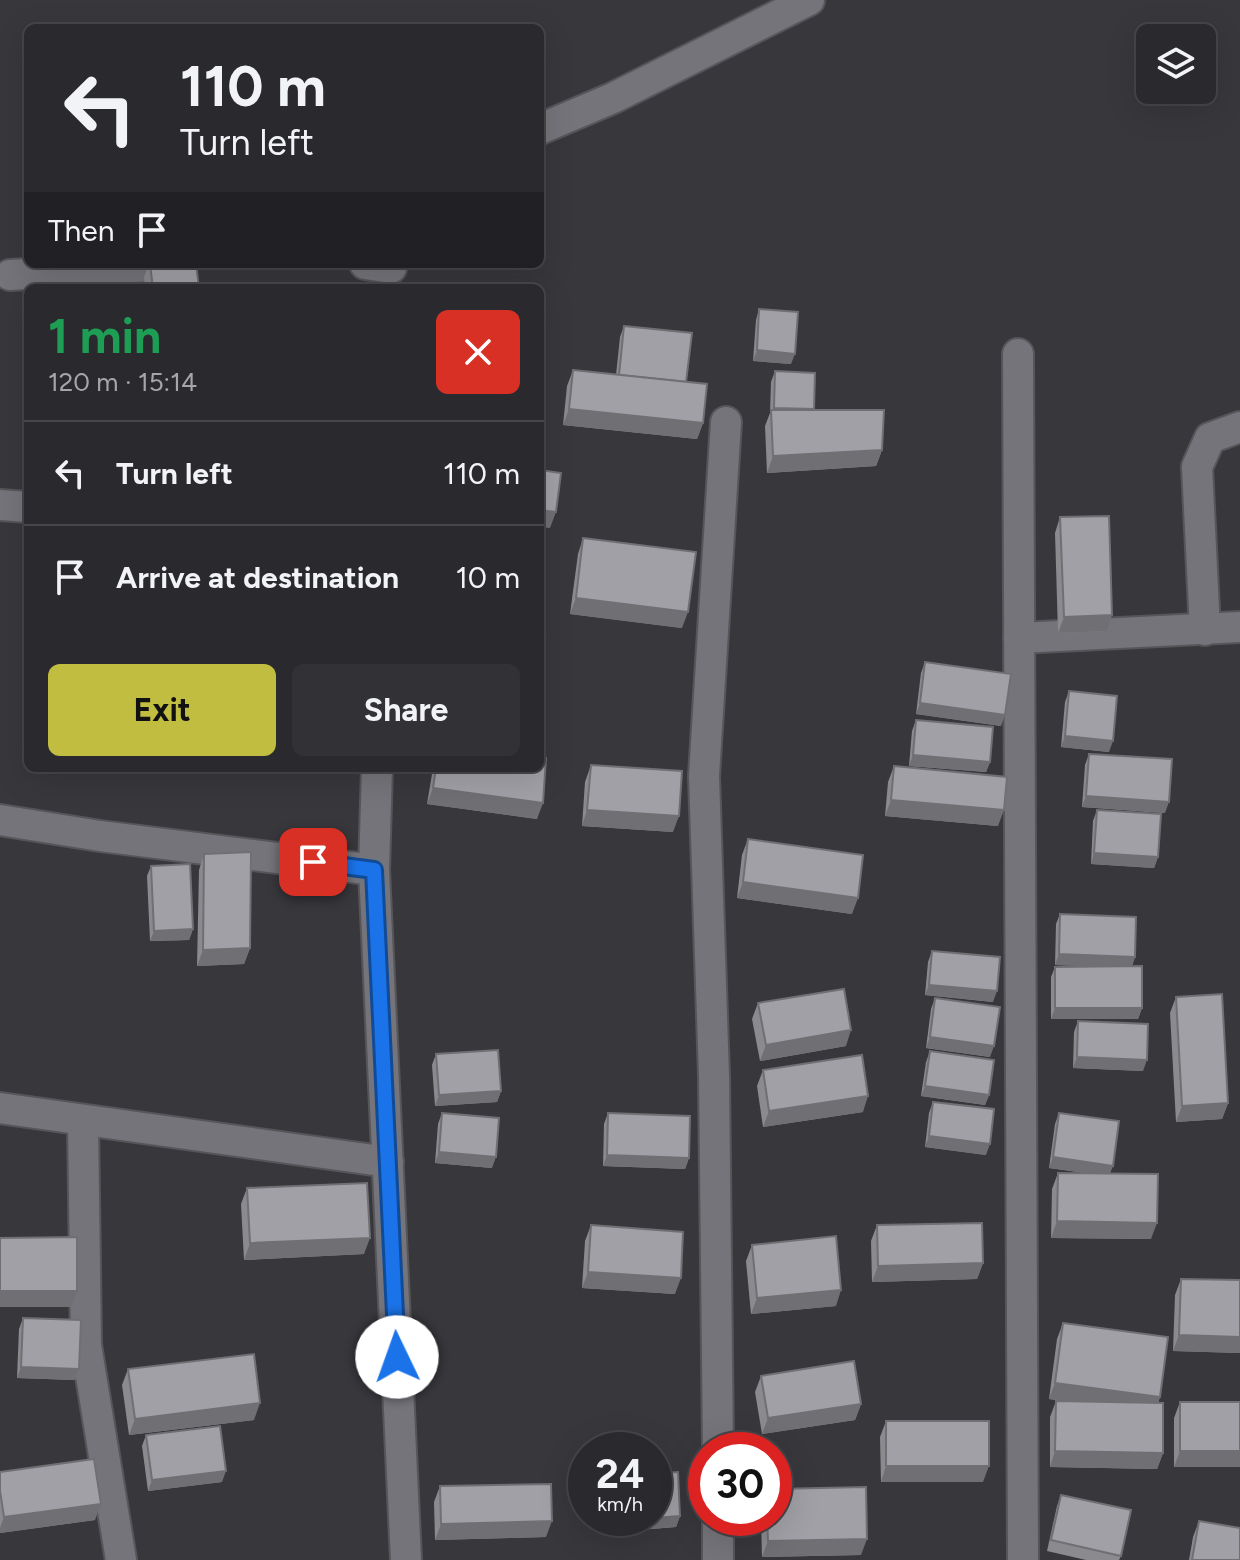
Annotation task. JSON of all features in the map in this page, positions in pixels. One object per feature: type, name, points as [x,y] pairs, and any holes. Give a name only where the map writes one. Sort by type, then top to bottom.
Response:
[{"type":"street","points":[[544,127],[613,98],[809,0]]},
{"type":"street","points":[[10,275],[119,268]]},
{"type":"street","points":[[1018,354],[1023,1560]]},
{"type":"street","points":[[718,1432],[714,1076],[704,776],[726,422]]},
{"type":"street","points":[[1205,630],[1197,467],[1210,438],[1240,427]]},
{"type":"street","points":[[0,505],[24,507]]},
{"type":"street","points":[[1019,638],[1240,627]]},
{"type":"street","points":[[377,772],[374,870],[406,1560]]},
{"type":"street","points":[[0,820],[100,836],[374,870]]},
{"type":"street","points":[[0,1108],[388,1162]]},
{"type":"street","points":[[83,1120],[86,1345],[121,1560]]},
{"type":"street","points":[[718,1536],[718,1560]]},
{"type":"building","points":[[150,268],[196,268],[198,284],[152,284]]},
{"type":"building","points":[[759,309],[798,312],[795,354],[757,350]]},
{"type":"building","points":[[624,326],[692,333],[686,382],[619,375]]},
{"type":"building","points":[[573,370],[707,384],[703,423],[569,409]]},
{"type":"building","points":[[775,371],[815,373],[814,409],[774,408]]},
{"type":"building","points":[[771,410],[884,410],[882,450],[773,456]]},
{"type":"building","points":[[544,471],[561,473],[556,512],[544,510]]},
{"type":"building","points":[[1109,516],[1112,615],[1064,617],[1060,517]]},
{"type":"building","points":[[583,538],[696,552],[688,612],[576,598]]},
{"type":"building","points":[[925,662],[1011,674],[1005,715],[920,703]]},
{"type":"building","points":[[1069,691],[1117,696],[1113,741],[1065,736]]},
{"type":"building","points":[[916,720],[993,727],[990,762],[913,755]]},
{"type":"building","points":[[1089,754],[1172,759],[1169,802],[1086,796]]},
{"type":"building","points":[[546,758],[543,803],[433,788],[435,772],[544,772]]},
{"type":"building","points":[[591,765],[682,771],[679,816],[587,810]]},
{"type":"building","points":[[894,766],[1007,777],[1004,810],[891,800]]},
{"type":"building","points":[[1097,810],[1161,814],[1158,857],[1094,853]]},
{"type":"building","points":[[748,839],[863,855],[858,898],[743,882]]},
{"type":"building","points":[[251,852],[250,948],[203,950],[204,854]]},
{"type":"building","points":[[190,864],[193,929],[154,931],[151,866]]},
{"type":"building","points":[[1060,914],[1136,917],[1135,957],[1059,954]]},
{"type":"building","points":[[932,951],[1000,957],[997,991],[929,985]]},
{"type":"building","points":[[1142,966],[1142,1008],[1055,1008],[1055,967]]},
{"type":"building","points":[[844,989],[851,1030],[766,1045],[758,1003]]},
{"type":"building","points":[[1222,994],[1228,1103],[1182,1106],[1176,997]]},
{"type":"building","points":[[935,998],[1000,1007],[994,1046],[930,1037]]},
{"type":"building","points":[[1078,1021],[1148,1024],[1147,1060],[1077,1057]]},
{"type":"building","points":[[498,1050],[501,1091],[439,1095],[436,1054]]},
{"type":"building","points":[[930,1051],[994,1060],[989,1095],[925,1086]]},
{"type":"building","points":[[862,1055],[868,1096],[769,1111],[763,1070]]},
{"type":"building","points":[[933,1102],[994,1109],[990,1144],[929,1136]]},
{"type":"building","points":[[442,1113],[499,1118],[496,1157],[439,1152]]},
{"type":"building","points":[[608,1113],[690,1116],[689,1158],[607,1155]]},
{"type":"building","points":[[1059,1113],[1119,1121],[1113,1166],[1053,1157]]},
{"type":"building","points":[[1058,1173],[1158,1174],[1157,1223],[1057,1221]]},
{"type":"building","points":[[367,1183],[370,1238],[250,1243],[247,1188]]},
{"type":"building","points":[[982,1223],[983,1263],[878,1266],[877,1225]]},
{"type":"building","points":[[591,1225],[683,1232],[681,1278],[588,1272]]},
{"type":"building","points":[[836,1236],[841,1290],[757,1298],[752,1245]]},
{"type":"building","points":[[77,1237],[77,1291],[0,1291],[0,1238]]},
{"type":"building","points":[[1181,1279],[1240,1280],[1240,1337],[1179,1335]]},
{"type":"building","points":[[23,1318],[81,1320],[79,1369],[21,1367]]},
{"type":"building","points":[[1063,1323],[1168,1337],[1160,1397],[1055,1383]]},
{"type":"building","points":[[254,1354],[260,1403],[135,1419],[128,1369]]},
{"type":"building","points":[[854,1361],[861,1404],[768,1418],[761,1376]]},
{"type":"building","points":[[1056,1401],[1163,1403],[1163,1453],[1055,1451]]},
{"type":"building","points":[[1180,1402],[1240,1402],[1240,1451],[1180,1451]]},
{"type":"building","points":[[886,1421],[989,1421],[989,1466],[886,1466]]},
{"type":"building","points":[[220,1426],[226,1471],[152,1480],[146,1435]]},
{"type":"building","points":[[94,1459],[101,1504],[4,1517],[0,1472]]},
{"type":"building","points":[[672,1472],[678,1472],[680,1516],[672,1517]]},
{"type":"building","points":[[551,1484],[552,1521],[441,1524],[440,1486]]},
{"type":"building","points":[[866,1487],[867,1539],[768,1541],[768,1536],[792,1536],[792,1489]]},
{"type":"building","points":[[1061,1495],[1131,1510],[1121,1556],[1051,1540]]},
{"type":"building","points":[[1199,1521],[1240,1528],[1240,1560],[1192,1560]]},
{"type":"route","points":[[313,862],[374,870],[397,1357]]}]
